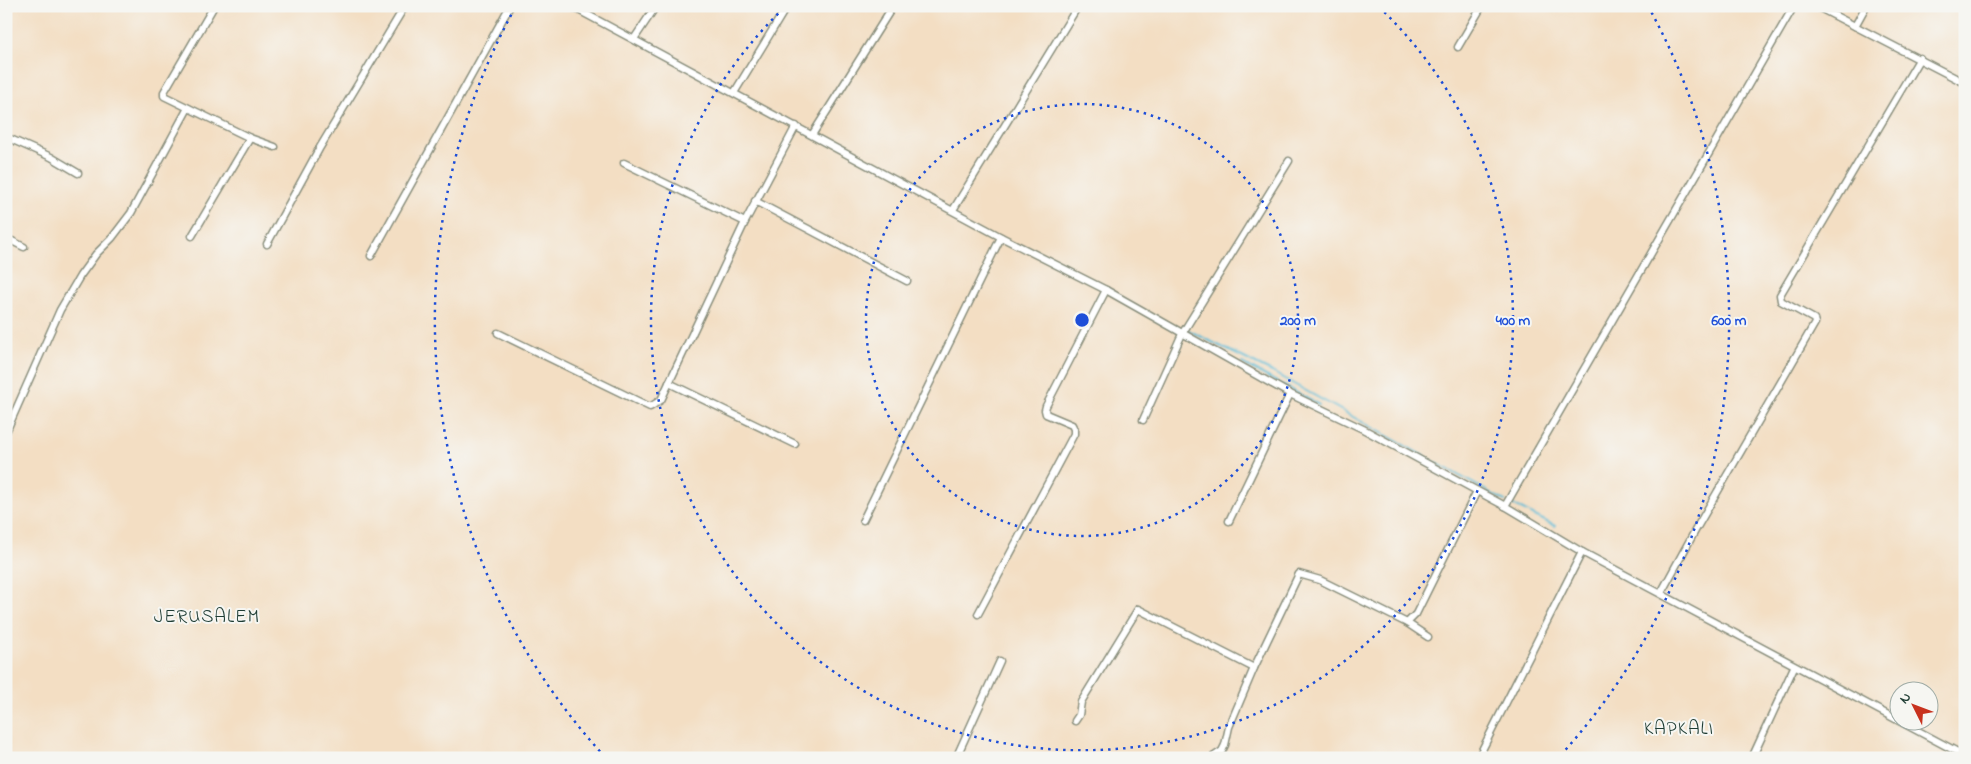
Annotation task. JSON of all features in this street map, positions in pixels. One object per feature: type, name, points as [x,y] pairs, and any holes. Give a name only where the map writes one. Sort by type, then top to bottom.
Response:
[{"type":"street","points":[[214,6],[164,92],[164,96],[250,138],[275,147]]},
{"type":"street","points":[[267,244],[405,6]]},
{"type":"street","points":[[371,256],[510,6]]},
{"type":"street","points":[[571,6],[1001,237],[1106,290],[1290,394],[1363,429],[1505,506],[1582,552],[1661,593],[1794,667],[1965,756]]},
{"type":"street","points":[[634,39],[656,6]]},
{"type":"street","points":[[734,92],[787,6]]},
{"type":"street","points":[[812,135],[893,6]]},
{"type":"street","points":[[953,210],[1078,6]]},
{"type":"street","points":[[1458,48],[1482,6]]},
{"type":"street","points":[[1505,506],[1794,6]]},
{"type":"street","points":[[1816,6],[1920,58],[1965,83]]},
{"type":"street","points":[[1855,26],[1866,6]]},
{"type":"street","points":[[1661,593],[1815,323],[1814,319],[1781,301],[1780,295],[1920,58]]},
{"type":"street","points":[[6,432],[60,310],[80,276],[96,254],[112,238],[131,213],[188,108]]},
{"type":"street","points":[[498,333],[650,407],[661,400],[755,201],[796,126]]},
{"type":"street","points":[[6,137],[51,157],[78,173]]},
{"type":"street","points":[[192,236],[250,138]]},
{"type":"street","points":[[1143,420],[1182,334],[1289,161]]},
{"type":"street","points":[[624,163],[745,222]]},
{"type":"street","points":[[755,201],[907,281]]},
{"type":"street","points":[[863,520],[1001,237]]},
{"type":"street","points":[[6,238],[24,247]]},
{"type":"street","points":[[978,614],[1074,434],[1072,425],[1046,414],[1045,410],[1106,290]]},
{"type":"street","points":[[669,383],[795,444]]},
{"type":"street","points":[[1229,521],[1290,394]]},
{"type":"street","points":[[1407,623],[1416,614],[1477,491]]},
{"type":"street","points":[[1478,758],[1582,552]]},
{"type":"street","points":[[1213,757],[1222,751],[1225,745],[1229,728],[1254,668],[1299,574],[1306,574],[1320,580],[1407,623],[1428,637]]},
{"type":"street","points":[[1075,721],[1079,715],[1081,702],[1138,609],[1254,668]]},
{"type":"street","points":[[956,758],[1000,660]]},
{"type":"street","points":[[1752,758],[1794,667]]},
{"type":"waterway","points":[[1188,330],[1272,372],[1505,501]]},
{"type":"waterway","points":[[1242,363],[1319,405]]},
{"type":"waterway","points":[[1509,503],[1555,526]]},
{"type":"district","name":"JERUSALEM","points":[[207,615]]},
{"type":"district","name":"KAPKALI","points":[[1679,727]]}]
